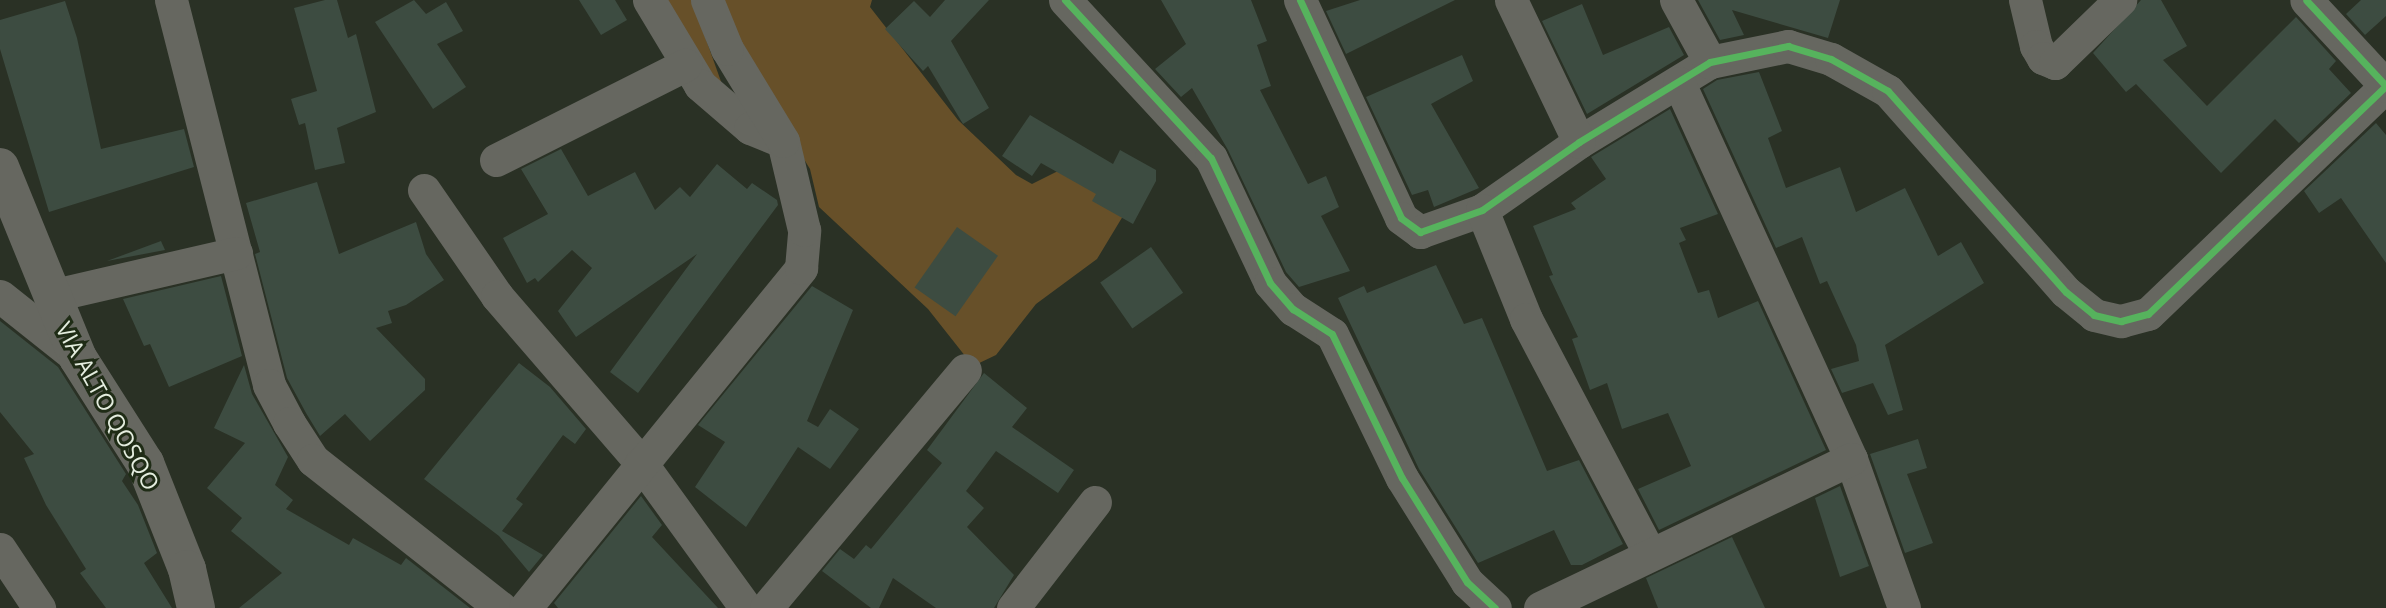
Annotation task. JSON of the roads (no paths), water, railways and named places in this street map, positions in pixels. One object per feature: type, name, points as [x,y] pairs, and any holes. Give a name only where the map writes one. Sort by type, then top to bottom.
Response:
[{"type":"street","points":[[171,0],[269,385],[313,460],[501,608]]},
{"type":"street","points":[[649,0],[699,85],[750,128],[783,141]]},
{"type":"street","points":[[525,608],[802,268],[804,230],[783,141],[727,49],[707,0]]},
{"type":"street","points":[[1065,0],[1211,158],[1270,283],[1293,309],[1332,334],[1402,478],[1467,582],[1495,608]]},
{"type":"street","points":[[1300,0],[1401,218],[1420,232],[1482,210],[1579,142],[1710,62],[1788,46],[1830,59],[1888,91],[2066,292],[2094,315],[2121,321],[2148,314],[2386,86],[2306,0]]},
{"type":"street","points":[[1511,0],[1579,142]]},
{"type":"street","points":[[1676,0],[1710,62]]},
{"type":"street","points":[[2025,0],[2036,46],[2043,58],[2055,64],[2120,0]]},
{"type":"street","points":[[496,160],[685,65]]},
{"type":"street","points":[[1678,83],[1851,459],[1904,608]]},
{"type":"street","name":"VIA ALTO QOSQO","points":[[0,167],[50,296],[78,358],[145,463],[187,569],[196,608]]},
{"type":"street","points":[[424,190],[497,296],[641,463],[746,608]]},
{"type":"street","points":[[1482,210],[1526,319],[1650,554]]},
{"type":"street","points":[[50,296],[236,253]]},
{"type":"street","points":[[0,296],[78,358]]},
{"type":"street","points":[[766,608],[965,370]]},
{"type":"street","points":[[1540,608],[1851,459]]},
{"type":"street","points":[[1013,608],[1095,502]]},
{"type":"street","points":[[0,549],[39,608]]}]
